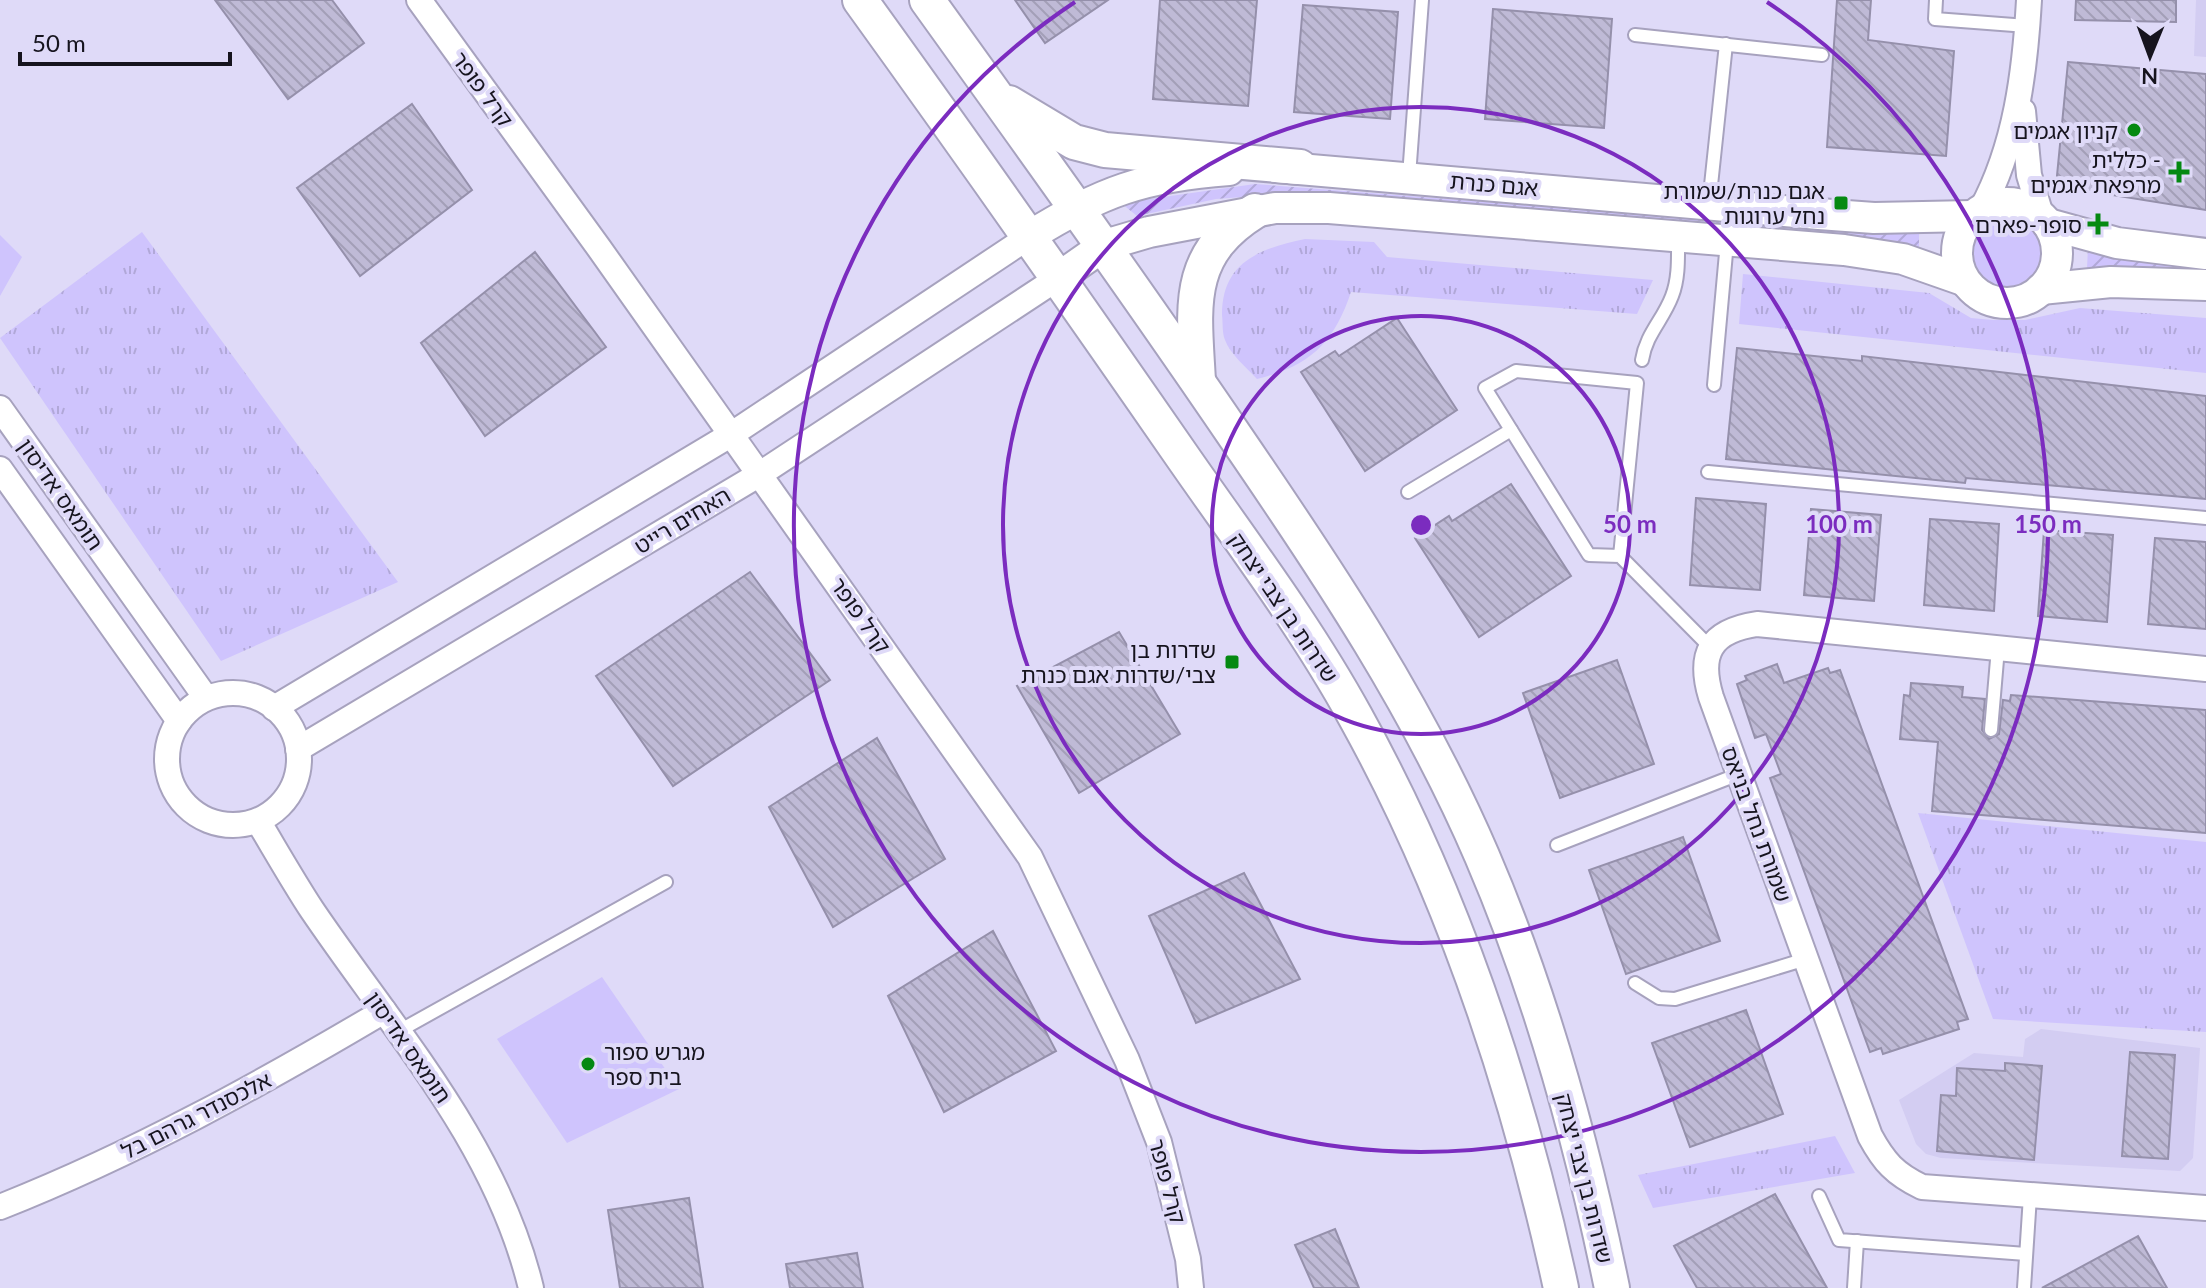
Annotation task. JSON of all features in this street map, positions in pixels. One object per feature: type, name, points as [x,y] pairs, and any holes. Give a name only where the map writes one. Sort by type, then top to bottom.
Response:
[{"type":"main road","name":"שדרות בן צבי יצחק","points":[[860,0],[1030,236],[1310,642],[1355,716],[1397,797],[1460,943],[1490,1028],[1537,1184],[1561,1288]]},
{"type":"main road","name":"שדרות בן צבי יצחק","points":[[927,0],[1105,245],[1347,599],[1396,681],[1482,856],[1510,927],[1568,1104],[1612,1288]]},
{"type":"main road","points":[[993,91],[1036,122],[1074,142],[1105,150],[1300,167]]},
{"type":"main road","points":[[1198,382],[1195,323],[1203,268],[1229,227],[1255,211]]},
{"type":"street","name":"קרל פופר","points":[[419,0],[732,434],[1030,857],[1127,1060],[1159,1142],[1188,1259],[1191,1288]]},
{"type":"street","points":[[2029,0],[2022,84],[2025,151],[2057,253],[2055,270],[2041,289]]},
{"type":"street","points":[[2022,84],[2004,157],[1977,213],[1963,228],[1956,253],[1963,280],[1987,299],[2003,303],[2019,301],[2041,289],[2111,282],[2206,285]]},
{"type":"street","name":"אגם כנרת","points":[[1030,236],[1076,207],[1110,192],[1172,177],[1300,167],[1874,218],[1977,213]]},
{"type":"street","points":[[1977,213],[2001,202],[2017,203],[2044,219],[2117,243],[2206,254]]},
{"type":"street","name":"אגם כנרת","points":[[1058,278],[1105,245],[1255,211],[1329,208],[1727,239],[1903,259],[1963,280]]},
{"type":"street","points":[[274,708],[732,434],[1030,236]]},
{"type":"street","name":"האחים רייט","points":[[298,749],[760,474],[1058,278]]},
{"type":"street","name":"תומאס אדיסון","points":[[0,408],[206,698]]},
{"type":"street","name":"תומאס אדיסון","points":[[0,469],[179,721]]},
{"type":"street","points":[[1710,647],[1740,627],[1757,624],[2206,669]]},
{"type":"street","name":"שמורת נחל בניאס","points":[[1710,647],[1703,664],[1706,680],[1870,1136],[1890,1168],[1922,1187],[2206,1208]]},
{"type":"street","points":[[234,692],[260,698],[274,708],[295,735],[300,760],[294,786],[279,807],[258,821],[232,826],[205,821],[184,806],[170,783],[166,758],[171,732],[186,711],[206,698],[234,692]]},
{"type":"street","name":"תומאס אדיסון","points":[[258,821],[311,909],[399,1031],[479,1151],[521,1248],[531,1288]]},
{"type":"street","name":"אלכסנדר גרהם בל","points":[[0,1207],[129,1150],[255,1087],[384,1011]]},
{"type":"lane","points":[[1409,176],[1422,0]]},
{"type":"lane","points":[[1936,0],[1935,19],[2027,26]]},
{"type":"lane","points":[[1635,35],[1822,55]]},
{"type":"lane","points":[[1709,204],[1726,44]]},
{"type":"lane","points":[[1642,360],[1647,337],[1672,298],[1678,275],[1678,235]]},
{"type":"lane","points":[[1714,385],[1727,239]]},
{"type":"lane","points":[[1620,556],[1637,383],[1516,371],[1485,388],[1589,555],[1620,556],[1710,647]]},
{"type":"lane","points":[[1408,492],[1511,430]]},
{"type":"lane","points":[[1708,472],[2206,518]]},
{"type":"lane","points":[[1991,730],[1998,648]]},
{"type":"lane","points":[[1557,845],[1739,774]]},
{"type":"lane","points":[[399,1031],[666,882]]},
{"type":"lane","points":[[1635,983],[1659,998],[1675,999],[1806,959]]},
{"type":"lane","points":[[1819,1196],[1839,1240],[2026,1254]]},
{"type":"lane","points":[[2024,1288],[2030,1196]]},
{"type":"lane","points":[[1854,1288],[1857,1241]]},
{"type":"shaded area","points":[[2196,0],[2206,0],[2206,57],[2194,56]]},
{"type":"shaded area","points":[[2041,1029],[2200,1048],[2193,1158],[2180,1171],[1941,1158],[1926,1154],[1916,1144],[1899,1100],[1974,1053],[2023,1057],[2025,1039]]},
{"type":"green space","points":[[1255,184],[1858,231],[1919,232],[1919,254],[1269,195],[1216,199],[1137,216],[1121,203]]},
{"type":"green space","points":[[2006,211],[2021,214],[2034,222],[2042,235],[2045,250],[2042,265],[2034,278],[2021,286],[2006,289],[1991,286],[1978,278],[1970,265],[1967,250],[1970,235],[1978,222],[1991,214]]},
{"type":"green space","points":[[142,232],[398,582],[221,661],[0,338]]},
{"type":"green space","points":[[0,235],[22,257],[0,296]]},
{"type":"green space","points":[[1305,239],[1374,242],[1387,257],[1653,280],[1637,314],[1351,292],[1337,325],[1318,350],[1292,367],[1257,379],[1235,356],[1224,337],[1222,315],[1228,282],[1236,270],[1259,253]]},
{"type":"green space","points":[[2088,247],[2206,266],[2206,274],[2134,267],[2087,269]]},
{"type":"green space","points":[[1743,274],[1929,293],[1971,318],[2025,320],[2080,308],[2206,318],[2206,373],[1739,324]]},
{"type":"green space","points":[[1918,813],[2206,842],[2206,1032],[1993,1019]]},
{"type":"green space","name":"מגרש ספור בית ספר","points":[[602,977],[679,1089],[567,1143],[497,1039]]},
{"type":"green space","points":[[1835,1136],[1855,1173],[1653,1208],[1638,1175]]},
{"type":"building","points":[[215,0],[332,0],[364,43],[288,99]]},
{"type":"building","points":[[1015,0],[1108,0],[1045,43]]},
{"type":"building","points":[[1160,0],[1257,0],[1248,106],[1153,99]]},
{"type":"building","points":[[1837,0],[1871,0],[1868,40],[1954,51],[1946,156],[1827,147]]},
{"type":"building","points":[[2076,0],[2176,0],[2176,22],[2075,20]]},
{"type":"building","points":[[1303,5],[1398,12],[1390,119],[1294,112]]},
{"type":"building","points":[[1493,9],[1612,19],[1604,128],[1485,119]]},
{"type":"building","name":"קניון אגמים","points":[[2068,62],[2206,74],[2206,210],[2056,186]]},
{"type":"building","points":[[412,104],[472,190],[360,276],[297,188]]},
{"type":"building","points":[[535,252],[606,347],[485,436],[421,343]]},
{"type":"building","points":[[1397,318],[1457,410],[1365,471],[1301,372],[1335,351],[1339,356]]},
{"type":"building","points":[[1737,348],[1862,361],[1862,356],[2206,396],[2206,499],[1966,478],[1965,483],[1726,459]]},
{"type":"building","points":[[1511,484],[1571,576],[1479,637],[1415,538],[1449,516],[1452,521]]},
{"type":"building","points":[[1696,498],[1766,504],[1760,590],[1690,585]]},
{"type":"building","points":[[1811,509],[1881,515],[1874,601],[1804,595]]},
{"type":"building","points":[[1930,519],[1999,524],[1994,611],[1924,605]]},
{"type":"building","points":[[2044,530],[2113,535],[2107,622],[2038,616]]},
{"type":"building","points":[[2155,538],[2206,542],[2206,629],[2148,624]]},
{"type":"building","points":[[750,572],[830,680],[673,786],[596,676]]},
{"type":"building","points":[[1119,632],[1180,734],[1079,793],[1017,686]]},
{"type":"building","points":[[1617,660],[1654,764],[1560,798],[1523,693]]},
{"type":"building","points":[[1777,664],[1784,683],[1828,668],[1830,673],[1840,670],[1968,1019],[1957,1022],[1959,1029],[1883,1054],[1881,1048],[1870,1052],[1770,778],[1781,774],[1766,734],[1755,738],[1737,684],[1747,680],[1745,676]]},
{"type":"building","points":[[1911,683],[1963,687],[1962,697],[1985,699],[1982,730],[1989,739],[1999,734],[2003,700],[2010,701],[2011,695],[2206,710],[2206,833],[1932,811],[1938,742],[1900,739],[1904,695],[1910,696]]},
{"type":"building","points":[[877,738],[945,859],[833,927],[769,807]]},
{"type":"building","points":[[1683,837],[1720,941],[1626,974],[1589,870]]},
{"type":"building","points":[[1244,873],[1300,979],[1196,1023],[1149,916]]},
{"type":"building","points":[[993,931],[1056,1051],[944,1112],[888,996]]},
{"type":"building","points":[[1746,1010],[1783,1114],[1690,1147],[1652,1043]]},
{"type":"building","points":[[2130,1052],[2175,1055],[2168,1159],[2122,1156]]},
{"type":"building","points":[[2005,1063],[2042,1066],[2034,1160],[1937,1151],[1941,1095],[1956,1096],[1957,1068],[2005,1071]]},
{"type":"building","points":[[1775,1194],[1827,1288],[1697,1288],[1674,1246]]},
{"type":"building","points":[[689,1198],[703,1288],[620,1288],[608,1210]]},
{"type":"building","points":[[1335,1229],[1359,1288],[1314,1288],[1295,1245]]},
{"type":"building","points":[[2138,1236],[2167,1288],[2042,1288]]},
{"type":"building","points":[[857,1253],[863,1288],[790,1288],[786,1264]]},
{"type":"place","name":"קניון אגמים","points":[[2134,130]]},
{"type":"place","name":"כללית - מרפאת אגמים","points":[[2179,172]]},
{"type":"place","name":"אגם כנרת/שמורת נחל ערוגות","points":[[1841,203]]},
{"type":"place","name":"סופר-פארם","points":[[2098,224]]},
{"type":"place","name":"שדרות בן צבי/שדרות אגם כנרת","points":[[1232,662]]},
{"type":"place","name":"מגרש ספור בית ספר","points":[[588,1064]]}]
